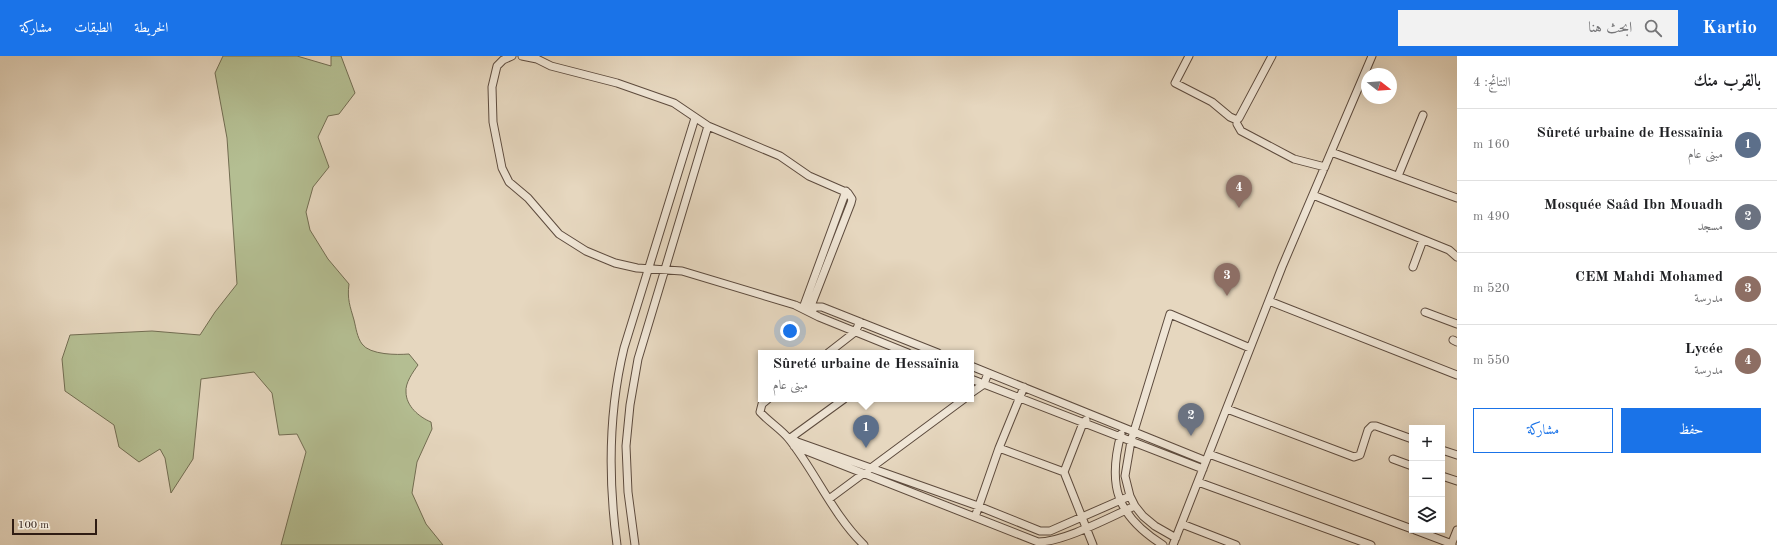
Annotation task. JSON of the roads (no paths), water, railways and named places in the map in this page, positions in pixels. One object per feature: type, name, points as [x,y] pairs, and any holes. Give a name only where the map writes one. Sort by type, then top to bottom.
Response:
[{"type":"street","points":[[512,56],[503,60],[495,70],[492,96],[493,122],[502,168],[507,179],[532,202],[559,234],[576,246],[615,263],[631,267],[682,271],[808,310],[819,317],[899,350]]},
{"type":"street","points":[[522,56],[537,58],[551,66],[597,77],[637,89],[678,105],[708,126],[780,156],[809,176],[846,191],[851,196],[852,201],[830,259],[808,310]]},
{"type":"street","points":[[1189,56],[1175,83],[1212,102],[1230,117],[1237,120],[1272,56]]},
{"type":"street","points":[[1367,56],[1367,67]]},
{"type":"street","points":[[1173,545],[1269,301],[1372,56]]},
{"type":"street","points":[[1398,176],[1423,115]]},
{"type":"street","points":[[618,545],[612,502],[611,452],[612,410],[618,373],[624,348],[696,118]]},
{"type":"street","points":[[1237,124],[1241,131],[1294,159],[1325,167]]},
{"type":"street","points":[[635,545],[628,492],[626,446],[630,405],[638,359],[708,126]]},
{"type":"street","points":[[1331,152],[1457,198]]},
{"type":"street","points":[[808,310],[822,256],[846,191]]},
{"type":"street","points":[[1312,196],[1449,250],[1457,257]]},
{"type":"street","points":[[1413,267],[1423,240]]},
{"type":"street","points":[[822,256],[830,259]]},
{"type":"street","points":[[1269,301],[1457,375]]},
{"type":"street","points":[[808,310],[820,306],[930,350]]},
{"type":"street","points":[[1425,312],[1457,324]]},
{"type":"street","points":[[1176,538],[1155,526],[1136,506],[1130,496],[1125,476],[1133,432],[1170,314],[1250,348]]},
{"type":"street","points":[[832,350],[855,332],[860,322]]},
{"type":"street","points":[[907,350],[910,342]]},
{"type":"street","points":[[974,367],[1133,432],[1409,529]]},
{"type":"street","points":[[974,392],[984,384],[988,373]]},
{"type":"street","points":[[974,380],[1203,469]]},
{"type":"street","points":[[975,517],[999,448],[1024,387]]},
{"type":"street","points":[[764,402],[762,404],[760,412],[793,442],[856,538],[864,545]]},
{"type":"street","points":[[793,442],[840,402]]},
{"type":"street","points":[[829,498],[960,402]]},
{"type":"street","points":[[1226,409],[1354,457],[1360,455],[1368,430],[1372,426],[1376,426],[1409,438]]},
{"type":"street","points":[[1092,416],[1083,423],[1064,472],[1093,545]]},
{"type":"street","points":[[1123,428],[1120,437],[1115,476],[1120,500],[1125,511],[1146,534],[1163,545]]},
{"type":"street","points":[[793,442],[978,506],[1040,531],[1050,531],[1130,496]]},
{"type":"street","points":[[793,442],[864,473],[1037,543],[1047,543],[1136,506]]},
{"type":"street","points":[[999,448],[1064,472]]},
{"type":"street","points":[[1445,451],[1457,455]]},
{"type":"street","points":[[1393,459],[1409,465]]},
{"type":"street","points":[[1445,477],[1457,481]]},
{"type":"street","points":[[1198,482],[1370,545]]},
{"type":"street","points":[[1182,524],[1236,545]]},
{"type":"street","points":[[1421,533],[1452,544],[1457,530]]},
{"type":"street","points":[[1037,543],[1040,531]]},
{"type":"street","points":[[1047,543],[1050,531]]},
{"type":"place","name":"Lycée","points":[[1239,208]]},
{"type":"place","name":"CEM Mahdi Mohamed","points":[[1227,296]]},
{"type":"place","name":"Mosquée Saâd Ibn Mouadh","points":[[1191,436]]},
{"type":"place","name":"Sûreté urbaine de Hessaïnia","points":[[866,448]]}]
